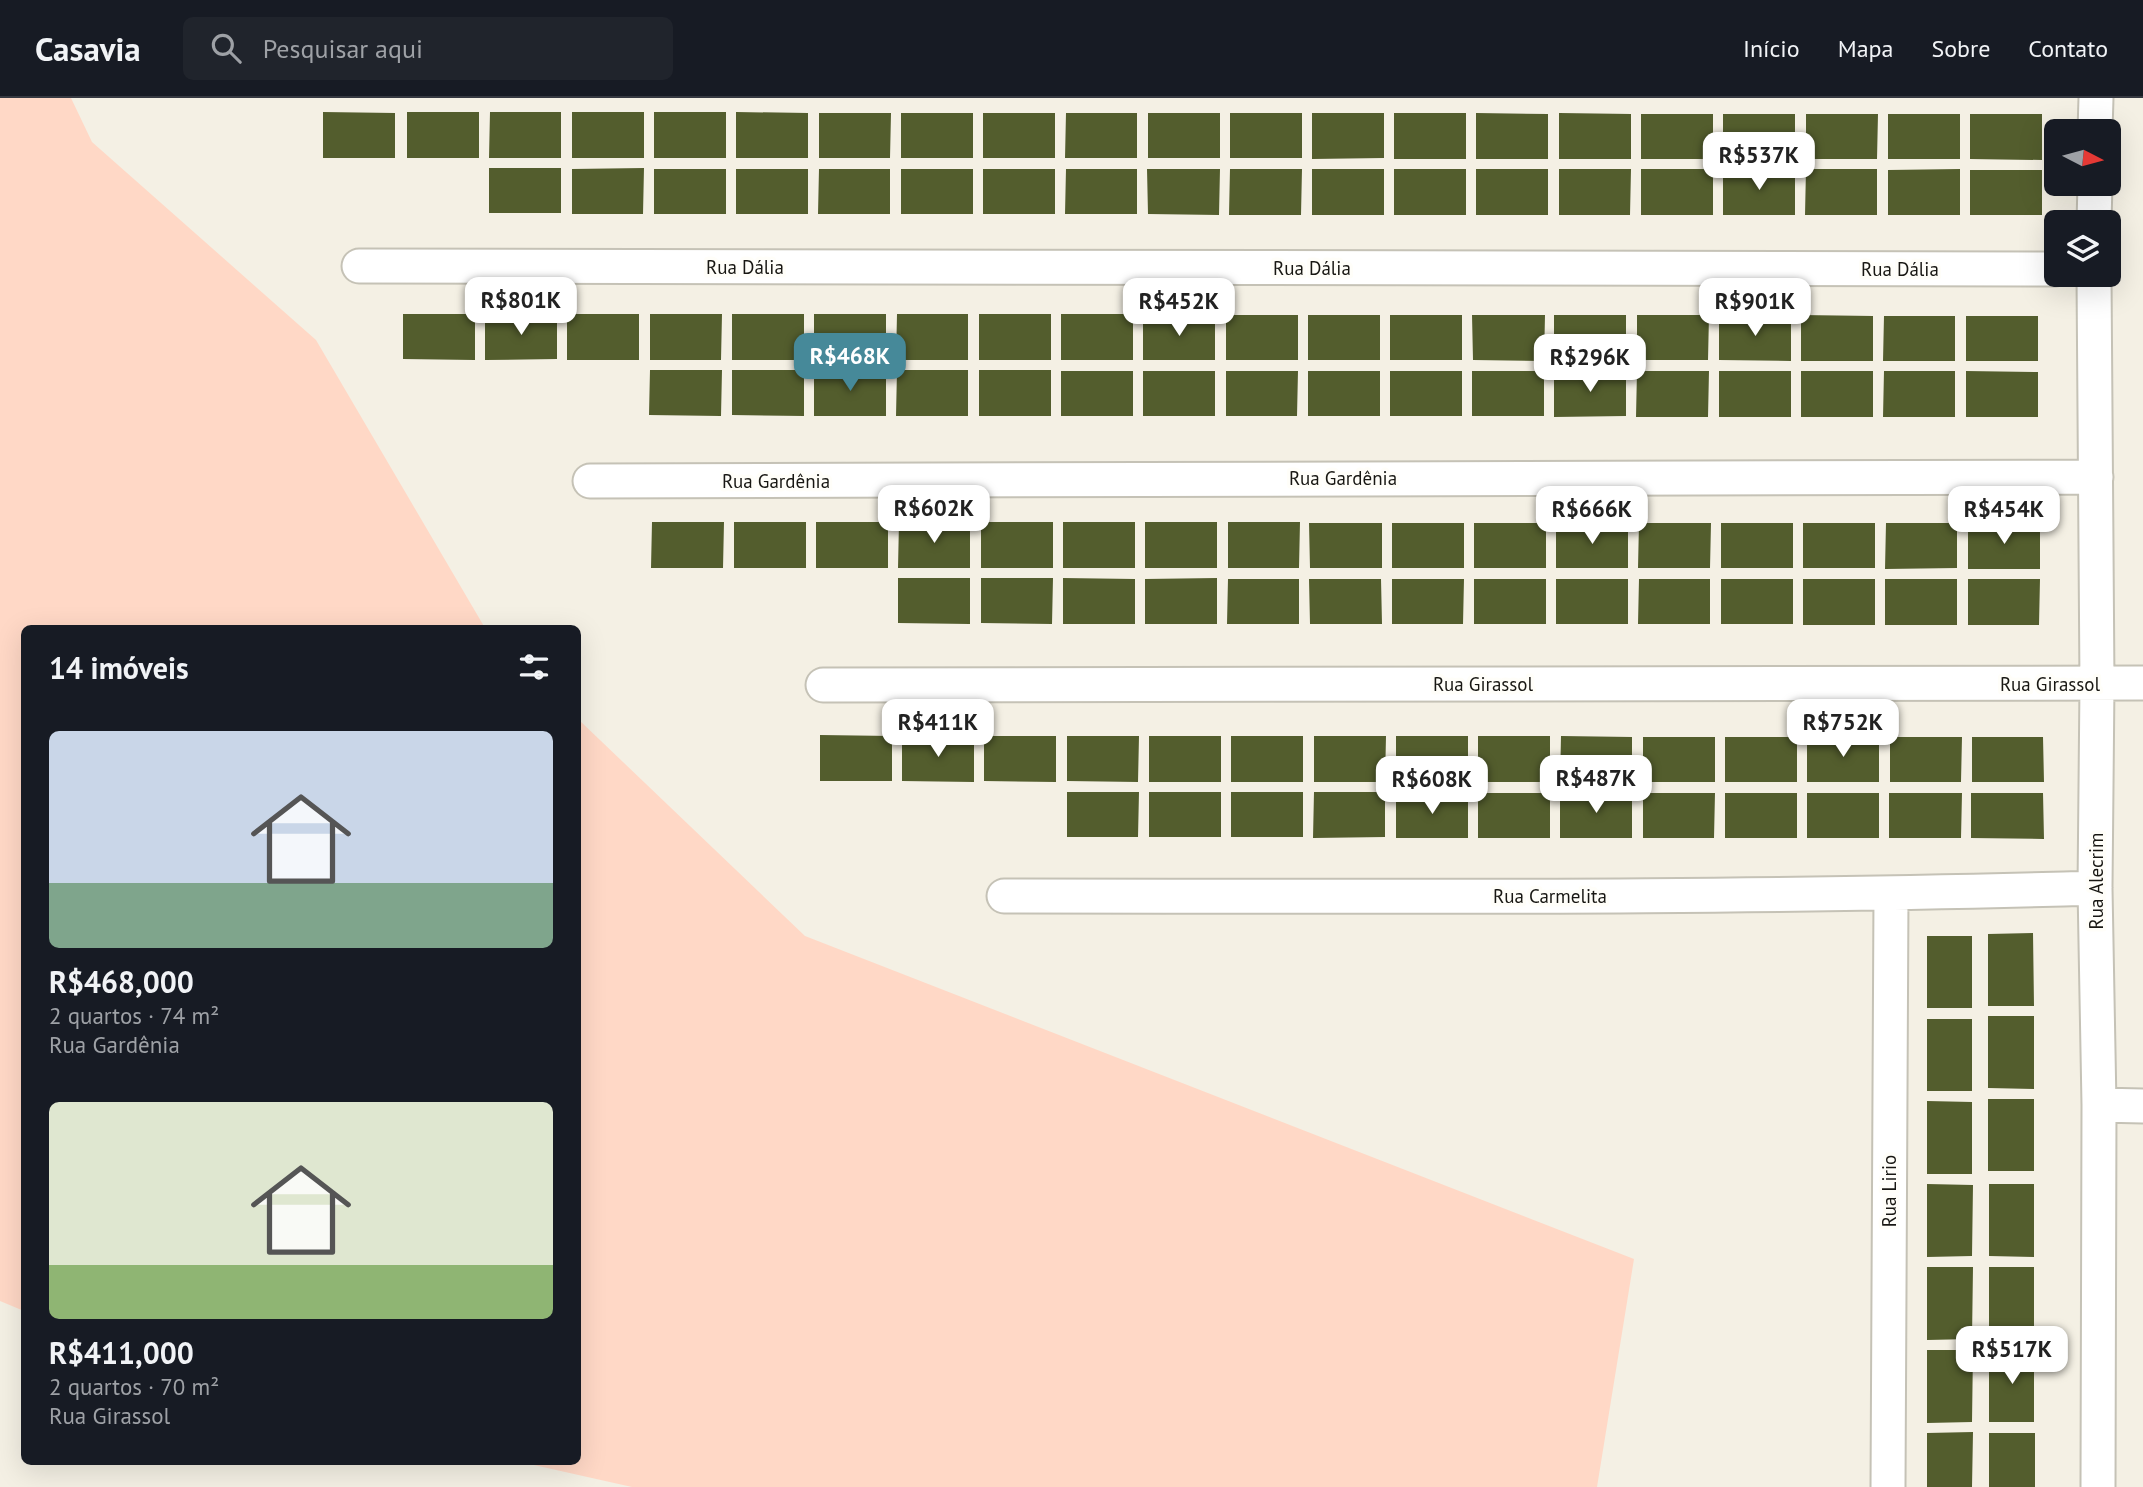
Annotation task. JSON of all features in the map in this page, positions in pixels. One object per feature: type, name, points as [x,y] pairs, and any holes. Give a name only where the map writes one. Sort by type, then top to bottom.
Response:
[{"type":"street","points":[[2095,119],[2096,98]]},
{"type":"street","name":"Rua Dália","points":[[359,266],[2044,269]]},
{"type":"street","name":"Rua Alecrim","points":[[2094,287],[2097,684],[2095,888],[2099,1105],[2098,1487]]},
{"type":"street","name":"Rua Gardênia","points":[[590,481],[2096,477]]},
{"type":"street","name":"Rua Girassol","points":[[823,685],[2143,683]]},
{"type":"street","name":"Rua Carmelita","points":[[1004,896],[1661,896],[1891,894],[2095,888]]},
{"type":"street","name":"Rua Lirio","points":[[1888,1487],[1891,894]]},
{"type":"street","points":[[2099,1105],[2143,1106]]},
{"type":"shaded area","points":[[0,98],[71,98],[92,142],[316,340],[483,625],[21,625],[21,1310],[0,1301]]},
{"type":"shaded area","points":[[581,722],[805,936],[1634,1259],[1597,1487],[632,1487],[534,1465],[581,1465]]},
{"type":"building","points":[[323,112],[395,113],[395,158],[323,158]]},
{"type":"building","points":[[407,112],[479,112],[479,158],[407,158]]},
{"type":"building","points":[[490,112],[561,112],[561,158],[489,158]]},
{"type":"building","points":[[572,112],[644,112],[644,158],[572,158]]},
{"type":"building","points":[[654,112],[726,112],[726,158],[654,158]]},
{"type":"building","points":[[736,112],[808,113],[808,158],[736,158]]},
{"type":"building","points":[[819,113],[891,113],[890,158],[819,158]]},
{"type":"building","points":[[901,113],[973,113],[973,158],[901,158]]},
{"type":"building","points":[[983,113],[1055,113],[1055,158],[983,158]]},
{"type":"building","points":[[1066,113],[1137,113],[1137,158],[1065,158]]},
{"type":"building","points":[[1148,113],[1220,113],[1220,158],[1148,158]]},
{"type":"building","points":[[1230,113],[1302,113],[1302,158],[1230,158]]},
{"type":"building","points":[[1312,113],[1384,113],[1384,158],[1312,159]]},
{"type":"building","points":[[1394,113],[1466,113],[1466,159],[1394,159]]},
{"type":"building","points":[[1476,113],[1548,114],[1548,159],[1476,159]]},
{"type":"building","points":[[1559,113],[1631,114],[1631,159],[1559,159]]},
{"type":"building","points":[[1641,114],[1713,114],[1713,159],[1641,159]]},
{"type":"building","points":[[1723,114],[1795,114],[1795,159],[1723,159]]},
{"type":"building","points":[[1806,114],[1878,114],[1877,159],[1806,159]]},
{"type":"building","points":[[1888,114],[1960,114],[1960,159],[1888,159]]},
{"type":"building","points":[[1970,114],[2042,114],[2042,160],[1970,159]]},
{"type":"building","points":[[489,168],[561,168],[561,213],[489,213]]},
{"type":"building","points":[[644,168],[643,214],[572,214],[572,169]]},
{"type":"building","points":[[654,169],[726,169],[726,214],[654,214]]},
{"type":"building","points":[[736,169],[808,169],[808,214],[736,214]]},
{"type":"building","points":[[819,169],[890,169],[890,214],[818,214]]},
{"type":"building","points":[[901,169],[973,169],[973,214],[901,214]]},
{"type":"building","points":[[983,169],[1055,169],[1055,214],[983,214]]},
{"type":"building","points":[[1066,169],[1137,169],[1137,214],[1065,214]]},
{"type":"building","points":[[1147,169],[1220,169],[1219,215],[1148,214]]},
{"type":"building","points":[[1230,169],[1302,169],[1301,215],[1229,215]]},
{"type":"building","points":[[1312,169],[1384,169],[1384,215],[1312,215]]},
{"type":"building","points":[[1394,169],[1466,169],[1466,215],[1394,215]]},
{"type":"building","points":[[1476,169],[1548,169],[1548,215],[1476,215]]},
{"type":"building","points":[[1559,169],[1631,169],[1630,215],[1559,215]]},
{"type":"building","points":[[1641,169],[1713,169],[1713,215],[1641,215]]},
{"type":"building","points":[[1723,169],[1795,169],[1795,215],[1723,215]]},
{"type":"building","points":[[1806,169],[1877,169],[1877,215],[1805,215]]},
{"type":"building","points":[[1960,169],[1960,215],[1888,215],[1888,170]]},
{"type":"building","points":[[1970,170],[2042,170],[2042,215],[1970,215]]},
{"type":"building","points":[[403,314],[475,314],[475,360],[403,359]]},
{"type":"building","points":[[485,314],[557,314],[557,359],[485,360]]},
{"type":"building","points":[[567,314],[639,314],[639,360],[567,360]]},
{"type":"building","points":[[650,314],[722,314],[721,360],[650,360]]},
{"type":"building","points":[[732,314],[804,314],[804,360],[732,360]]},
{"type":"building","points":[[814,314],[886,314],[886,360],[814,360]]},
{"type":"building","points":[[897,314],[968,314],[968,360],[896,360]]},
{"type":"building","points":[[979,314],[1051,314],[1051,360],[979,360]]},
{"type":"building","points":[[1061,314],[1133,314],[1133,360],[1061,360]]},
{"type":"building","points":[[1143,315],[1215,315],[1215,360],[1143,360]]},
{"type":"building","points":[[1226,315],[1298,315],[1298,360],[1226,360]]},
{"type":"building","points":[[1308,315],[1380,315],[1380,360],[1308,360]]},
{"type":"building","points":[[1390,315],[1462,315],[1462,360],[1390,360]]},
{"type":"building","points":[[1472,315],[1545,315],[1544,361],[1473,360]]},
{"type":"building","points":[[1554,315],[1626,315],[1626,360],[1554,360]]},
{"type":"building","points":[[1637,315],[1709,315],[1708,360],[1637,360]]},
{"type":"building","points":[[1791,315],[1791,361],[1719,360],[1719,316]]},
{"type":"building","points":[[1801,315],[1873,316],[1873,361],[1801,361]]},
{"type":"building","points":[[1884,316],[1955,316],[1955,361],[1883,361]]},
{"type":"building","points":[[1966,316],[2038,316],[2038,361],[1966,361]]},
{"type":"building","points":[[650,370],[722,370],[721,416],[649,415]]},
{"type":"building","points":[[732,370],[804,370],[804,416],[732,415]]},
{"type":"building","points":[[814,370],[886,370],[886,416],[814,416]]},
{"type":"building","points":[[897,370],[968,370],[968,416],[896,416]]},
{"type":"building","points":[[979,370],[1051,370],[1051,416],[979,416]]},
{"type":"building","points":[[1061,371],[1133,371],[1133,416],[1061,416]]},
{"type":"building","points":[[1143,371],[1215,371],[1215,416],[1143,416]]},
{"type":"building","points":[[1226,371],[1298,371],[1297,416],[1226,416]]},
{"type":"building","points":[[1308,371],[1380,371],[1380,416],[1308,416]]},
{"type":"building","points":[[1390,371],[1462,371],[1462,416],[1390,416]]},
{"type":"building","points":[[1472,371],[1544,371],[1544,416],[1472,416]]},
{"type":"building","points":[[1554,371],[1626,371],[1626,416],[1554,417]]},
{"type":"building","points":[[1637,371],[1709,371],[1708,417],[1636,417]]},
{"type":"building","points":[[1719,371],[1791,371],[1791,417],[1719,417]]},
{"type":"building","points":[[1801,371],[1873,371],[1873,417],[1801,417]]},
{"type":"building","points":[[1884,371],[1955,371],[1955,417],[1883,417]]},
{"type":"building","points":[[1966,371],[2038,372],[2038,417],[1966,417]]},
{"type":"building","points":[[652,522],[724,522],[723,568],[651,568]]},
{"type":"building","points":[[734,522],[806,522],[806,568],[734,568]]},
{"type":"building","points":[[816,522],[888,522],[888,568],[816,568]]},
{"type":"building","points":[[899,522],[970,522],[970,568],[898,568]]},
{"type":"building","points":[[981,522],[1053,522],[1053,568],[981,568]]},
{"type":"building","points":[[1063,522],[1135,522],[1135,568],[1063,568]]},
{"type":"building","points":[[1145,522],[1217,522],[1217,568],[1145,568]]},
{"type":"building","points":[[1228,522],[1300,522],[1299,568],[1228,568]]},
{"type":"building","points":[[1309,523],[1382,523],[1382,568],[1310,568]]},
{"type":"building","points":[[1392,523],[1464,523],[1464,568],[1392,568]]},
{"type":"building","points":[[1474,523],[1546,523],[1546,568],[1474,568]]},
{"type":"building","points":[[1556,523],[1628,523],[1628,568],[1556,568]]},
{"type":"building","points":[[1639,523],[1711,523],[1710,568],[1638,568]]},
{"type":"building","points":[[1721,523],[1793,523],[1793,568],[1721,568]]},
{"type":"building","points":[[1803,523],[1875,523],[1875,568],[1803,568]]},
{"type":"building","points":[[1886,523],[1957,523],[1957,568],[1885,569]]},
{"type":"building","points":[[2040,523],[2040,569],[1968,569],[1968,524]]},
{"type":"building","points":[[898,578],[970,578],[970,624],[898,623]]},
{"type":"building","points":[[981,578],[1053,578],[1052,624],[981,623]]},
{"type":"building","points":[[1063,578],[1135,579],[1135,624],[1063,624]]},
{"type":"building","points":[[1217,578],[1217,624],[1145,624],[1145,579]]},
{"type":"building","points":[[1228,579],[1299,579],[1299,624],[1227,624]]},
{"type":"building","points":[[1309,579],[1381,579],[1382,624],[1310,624]]},
{"type":"building","points":[[1392,579],[1464,579],[1463,624],[1392,624]]},
{"type":"building","points":[[1474,579],[1546,579],[1546,624],[1474,624]]},
{"type":"building","points":[[1556,579],[1628,579],[1628,624],[1556,624]]},
{"type":"building","points":[[1639,579],[1710,579],[1710,624],[1638,624]]},
{"type":"building","points":[[1721,579],[1793,579],[1793,624],[1721,624]]},
{"type":"building","points":[[1803,579],[1875,579],[1875,625],[1803,625]]},
{"type":"building","points":[[1885,579],[1957,579],[1957,625],[1885,625]]},
{"type":"building","points":[[1968,579],[2040,579],[2039,625],[1968,625]]},
{"type":"building","points":[[820,735],[892,736],[892,781],[820,781]]},
{"type":"building","points":[[902,736],[974,736],[974,782],[902,781]]},
{"type":"building","points":[[984,736],[1056,736],[1056,782],[984,781]]},
{"type":"building","points":[[1067,736],[1139,736],[1138,782],[1067,781]]},
{"type":"building","points":[[1149,736],[1221,736],[1221,782],[1149,782]]},
{"type":"building","points":[[1231,736],[1303,736],[1303,782],[1231,782]]},
{"type":"building","points":[[1314,736],[1386,736],[1385,782],[1314,782]]},
{"type":"building","points":[[1396,736],[1468,736],[1468,782],[1396,782]]},
{"type":"building","points":[[1478,736],[1550,736],[1550,782],[1478,782]]},
{"type":"building","points":[[1561,736],[1632,737],[1632,782],[1560,782]]},
{"type":"building","points":[[1643,737],[1715,737],[1715,782],[1643,782]]},
{"type":"building","points":[[1725,737],[1797,737],[1797,782],[1725,782]]},
{"type":"building","points":[[1807,737],[1879,737],[1879,782],[1807,782]]},
{"type":"building","points":[[1890,737],[1962,737],[1961,782],[1890,782]]},
{"type":"building","points":[[1972,737],[2043,737],[2044,782],[1972,782]]},
{"type":"building","points":[[1067,792],[1139,792],[1138,837],[1067,837]]},
{"type":"building","points":[[1149,792],[1221,792],[1221,837],[1149,837]]},
{"type":"building","points":[[1231,792],[1303,792],[1303,837],[1231,837]]},
{"type":"building","points":[[1314,792],[1385,792],[1385,837],[1313,838]]},
{"type":"building","points":[[1396,793],[1468,793],[1468,838],[1396,838]]},
{"type":"building","points":[[1478,793],[1550,793],[1550,838],[1478,838]]},
{"type":"building","points":[[1560,793],[1632,793],[1632,838],[1560,838]]},
{"type":"building","points":[[1643,793],[1715,793],[1714,838],[1643,838]]},
{"type":"building","points":[[1725,793],[1797,793],[1797,838],[1725,838]]},
{"type":"building","points":[[1807,793],[1879,793],[1879,838],[1807,838]]},
{"type":"building","points":[[1889,793],[1962,793],[1961,838],[1889,838]]},
{"type":"building","points":[[1971,793],[2043,793],[2044,839],[1971,838]]},
{"type":"building","points":[[2033,933],[2034,1006],[1988,1006],[1988,934]]},
{"type":"building","points":[[1927,936],[1972,936],[1972,1008],[1927,1008]]},
{"type":"building","points":[[1988,1016],[2034,1016],[2034,1089],[1988,1088]]},
{"type":"building","points":[[1927,1019],[1972,1019],[1972,1091],[1927,1091]]},
{"type":"building","points":[[1988,1099],[2034,1099],[2034,1171],[1988,1171]]},
{"type":"building","points":[[1927,1101],[1972,1102],[1972,1174],[1927,1174]]},
{"type":"building","points":[[1927,1184],[1973,1185],[1972,1256],[1927,1257]]},
{"type":"building","points":[[1989,1184],[2034,1184],[2034,1257],[1989,1256]]},
{"type":"building","points":[[1927,1267],[1973,1267],[1972,1339],[1927,1340]]},
{"type":"building","points":[[1989,1267],[2034,1267],[2034,1339],[1989,1339]]},
{"type":"building","points":[[1927,1350],[1973,1350],[1972,1422],[1927,1423]]},
{"type":"building","points":[[1989,1350],[2034,1350],[2034,1422],[1989,1422]]},
{"type":"building","points":[[1973,1432],[1972,1487],[1927,1487],[1927,1433]]},
{"type":"building","points":[[1989,1433],[2035,1433],[2035,1487],[1989,1487]]}]
